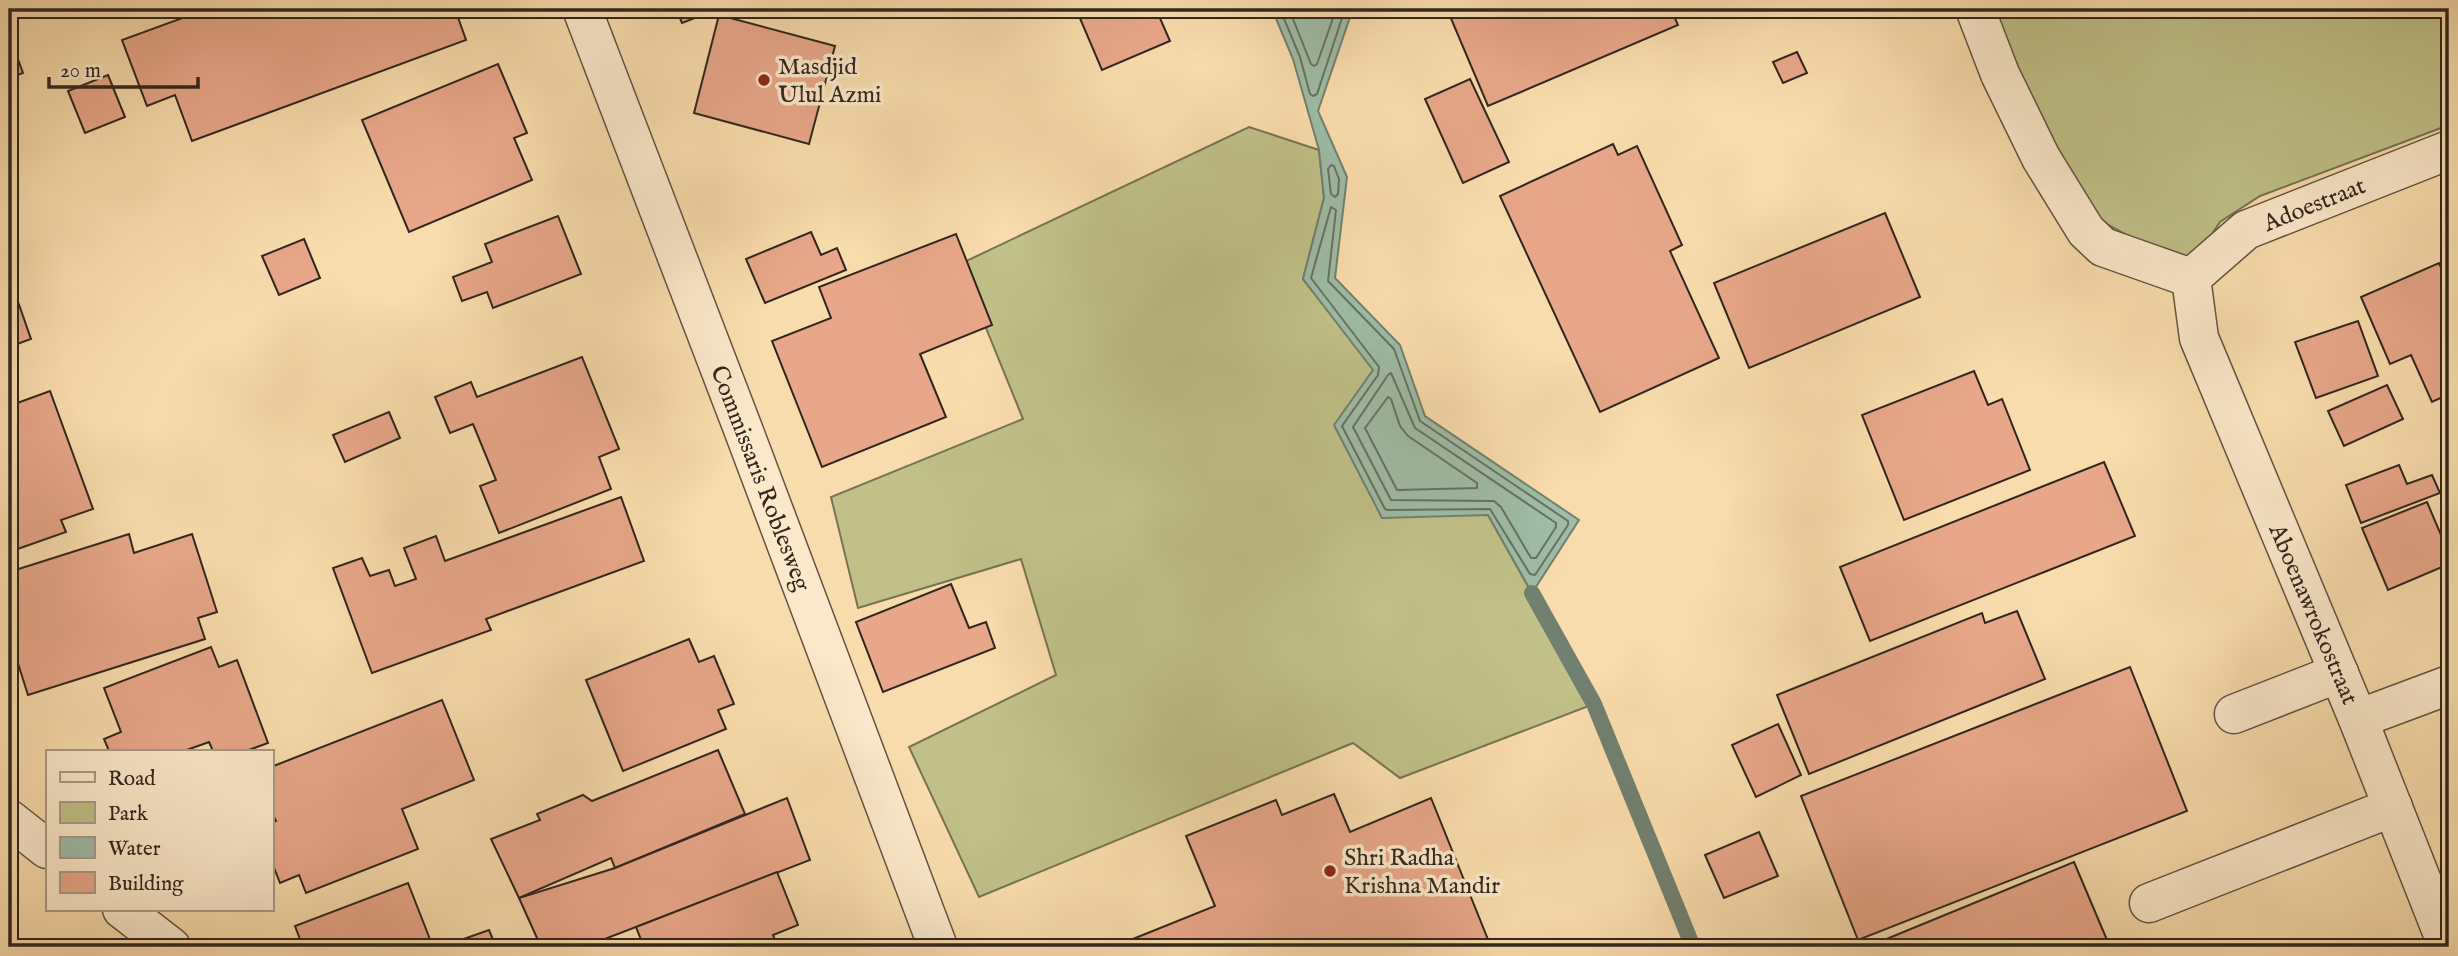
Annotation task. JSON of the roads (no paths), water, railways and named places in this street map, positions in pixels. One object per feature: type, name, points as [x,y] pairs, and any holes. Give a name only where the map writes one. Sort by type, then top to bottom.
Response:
[{"type":"street","name":"Commissaris Roblesweg","points":[[582,9],[938,947]]},
{"type":"street","points":[[1975,9],[2000,74],[2041,158],[2086,231],[2104,247],[2191,278]]},
{"type":"street","name":"Adoestraat","points":[[2191,278],[2246,230],[2449,150]]},
{"type":"street","name":"Aboenawrokostraat","points":[[2191,278],[2199,338],[2358,719],[2448,947]]},
{"type":"street","points":[[2234,714],[2339,673]]},
{"type":"street","points":[[2358,719],[2449,685]]},
{"type":"street","points":[[2149,904],[2393,807]]},
{"type":"street","points":[[9,819],[46,848]]},
{"type":"street","points":[[125,911],[171,947]]},
{"type":"water","points":[[1272,9],[1347,9],[1350,17],[1318,111],[1347,177],[1335,278],[1400,345],[1425,416],[1579,520],[1532,593],[1488,515],[1382,518],[1334,425],[1373,370],[1303,279],[1324,198],[1319,150],[1293,59]]},
{"type":"waterway","points":[[1532,593],[1594,704],[1693,947]]},
{"type":"place","name":"Masdjid Ulul Azmi","points":[[764,80]]},
{"type":"place","name":"Shri Radha Krishna Mandir","points":[[1330,871]]}]
